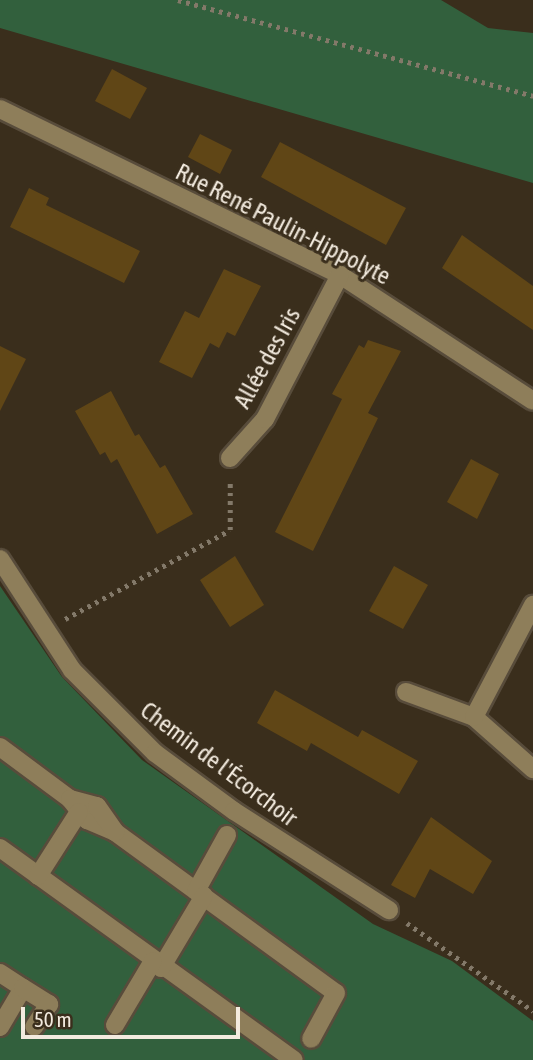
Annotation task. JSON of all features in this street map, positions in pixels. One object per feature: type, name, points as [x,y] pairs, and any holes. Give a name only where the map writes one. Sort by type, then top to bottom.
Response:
[{"type":"street","name":"Rue René Paulin-Hippolyte","points":[[0,109],[340,275],[533,401]]},
{"type":"street","name":"Allée des Iris","points":[[230,458],[265,419],[340,275]]},
{"type":"street","name":"Chemin de l'Écorchoir","points":[[0,559],[43,631],[106,708],[155,753],[234,811],[389,910]]},
{"type":"street","points":[[474,717],[533,605]]},
{"type":"street","points":[[406,692],[474,717],[533,769]]},
{"type":"street","points":[[0,747],[75,806],[115,832],[336,993],[312,1040]]},
{"type":"street","points":[[38,876],[75,806]]},
{"type":"street","points":[[115,1025],[157,965],[200,893],[227,835]]},
{"type":"street","points":[[0,848],[157,965],[294,1060]]},
{"type":"street","points":[[0,973],[49,1004],[34,1027]]},
{"type":"street","points":[[0,1027],[23,988]]},
{"type":"path","points":[[178,0],[533,96]]},
{"type":"path","points":[[43,631],[230,530],[230,458]]},
{"type":"path","points":[[389,910],[533,1011]]},
{"type":"green space","points":[[0,0],[441,0],[488,28],[533,33],[533,183],[0,28]]},
{"type":"green space","points":[[0,586],[62,677],[142,760],[373,924],[452,961],[533,1021],[533,1060],[0,1060]]},
{"type":"building","points":[[112,69],[147,88],[130,119],[95,101]]},
{"type":"building","points":[[200,134],[232,150],[220,174],[188,157]]},
{"type":"building","points":[[280,142],[406,208],[386,245],[261,177]]},
{"type":"building","points":[[29,188],[49,198],[46,205],[140,251],[124,283],[10,227]]},
{"type":"building","points":[[462,235],[533,286],[533,330],[442,268]]},
{"type":"building","points":[[224,269],[261,286],[235,336],[227,332],[219,348],[210,343],[192,378],[159,362],[185,311],[199,318]]},
{"type":"building","points":[[368,340],[401,351],[368,413],[378,418],[313,551],[275,532],[342,399],[332,394],[359,345],[364,348]]},
{"type":"building","points":[[0,346],[26,359],[0,411]]},
{"type":"building","points":[[111,391],[135,436],[139,434],[160,468],[165,465],[193,514],[157,534],[117,459],[111,463],[105,452],[100,455],[75,411]]},
{"type":"building","points":[[471,459],[499,474],[477,519],[447,502]]},
{"type":"building","points":[[235,556],[264,605],[230,627],[200,580]]},
{"type":"building","points":[[394,566],[428,585],[403,629],[369,611]]},
{"type":"building","points":[[275,690],[358,737],[362,730],[418,761],[399,794],[311,743],[307,751],[257,723]]},
{"type":"building","points":[[431,817],[492,861],[473,894],[430,869],[415,898],[391,885]]}]
